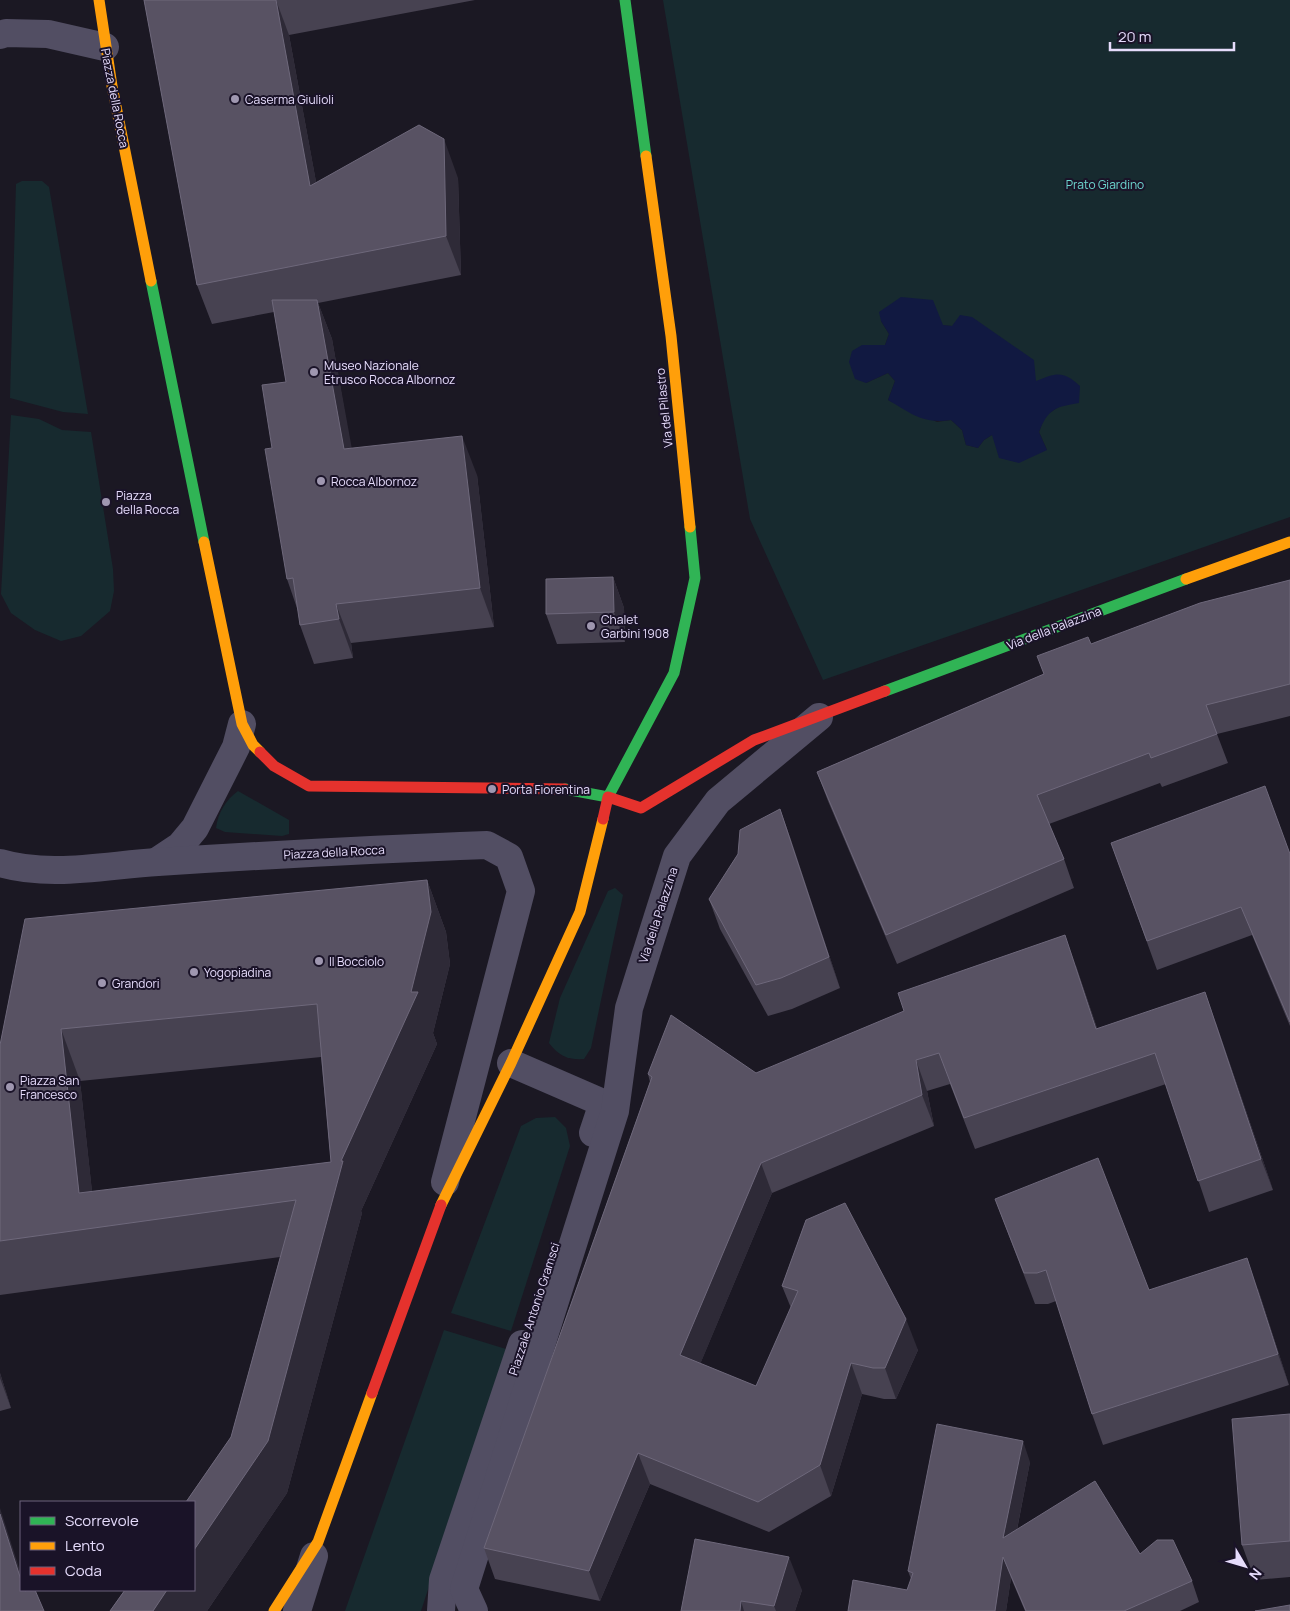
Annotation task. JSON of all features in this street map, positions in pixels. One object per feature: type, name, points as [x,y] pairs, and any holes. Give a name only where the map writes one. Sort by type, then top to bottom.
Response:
[{"type":"street","name":"Piazza della Rocca","points":[[99,0],[105,46],[242,724],[253,745],[274,766],[309,786],[492,790],[560,788],[608,796]]},
{"type":"street","name":"Via del Pilastro","points":[[608,796],[674,673],[695,578],[671,336],[625,0]]},
{"type":"street","points":[[0,35],[6,33],[48,34],[105,46]]},
{"type":"street","name":"Via della Palazzina","points":[[608,796],[641,808],[754,740],[1160,588],[1290,542]]},
{"type":"street","name":"Via della Palazzina","points":[[615,1111],[629,1008],[676,856],[718,801],[819,717]]},
{"type":"street","name":"Piazza della Rocca","points":[[156,862],[180,846],[195,828],[236,747],[242,724]]},
{"type":"street","points":[[290,1611],[318,1542],[437,1213],[511,1063],[580,912],[608,796]]},
{"type":"street","name":"Piazza della Rocca","points":[[0,863],[17,868],[78,869],[156,862],[488,845],[509,857],[521,891],[437,1213]]},
{"type":"street","name":"Piazzale Antonio Gramsci","points":[[441,1611],[444,1580],[603,1103],[511,1063]]},
{"type":"street","name":"Piazzale Antonio Gramsci","points":[[474,1611],[464,1589],[615,1111]]},
{"type":"street","points":[[274,1611],[318,1542]]},
{"type":"street","points":[[297,1611],[318,1542]]},
{"type":"green space","name":"Prato Giardino","points":[[663,0],[1290,0],[1290,517],[823,680],[750,519]],"holes":[[[881,321],[952,326],[1036,382],[1060,406],[1045,416],[1039,432],[1047,450],[992,435],[984,440],[978,448],[966,445],[962,430],[951,420],[937,422],[888,400],[895,381],[888,373],[866,383],[862,345],[885,345],[889,334]]]},
{"type":"green space","points":[[22,181],[42,181],[49,187],[88,414],[63,412],[10,398],[16,184]]},
{"type":"green space","points":[[11,415],[39,419],[62,430],[91,432],[113,569],[114,591],[110,611],[81,636],[61,641],[35,630],[11,613],[1,594]]},
{"type":"green space","points":[[238,791],[289,820],[289,834],[282,836],[225,832],[216,828],[223,807]]},
{"type":"green space","points":[[615,888],[623,895],[591,1048],[584,1059],[569,1058],[556,1051],[549,1043],[560,998],[608,891]]},
{"type":"green space","points":[[555,1117],[566,1128],[570,1146],[511,1331],[451,1313],[521,1126],[536,1118]]},
{"type":"green space","points":[[444,1330],[506,1349],[421,1611],[345,1611]]},
{"type":"water","points":[[901,297],[933,300],[943,325],[952,326],[960,315],[972,317],[1034,360],[1036,381],[1059,374],[1069,377],[1080,386],[1079,403],[1053,410],[1042,424],[1039,432],[1047,450],[1019,463],[999,458],[992,435],[984,440],[978,448],[966,445],[962,430],[951,420],[933,421],[918,417],[888,400],[895,381],[888,373],[866,383],[855,379],[849,362],[852,351],[862,345],[885,345],[889,334],[881,321],[879,312]]},
{"type":"building","name":"Caserma Giulioli","points":[[144,0],[276,0],[310,186],[419,125],[444,139],[446,236],[197,285]]},
{"type":"building","name":"Rocca Albornoz","points":[[272,300],[317,300],[344,449],[462,436],[480,588],[336,604],[339,619],[300,625],[293,578],[287,579],[265,449],[272,448],[262,385],[286,382]]},
{"type":"building","points":[[613,577],[614,612],[546,614],[546,579]]},
{"type":"building","points":[[1290,580],[1290,684],[1206,705],[1217,734],[1151,758],[1149,753],[1037,795],[1064,859],[886,935],[817,772],[1044,674],[1037,656],[1088,637],[1091,644],[1200,603]]},
{"type":"building","points":[[1265,786],[1290,854],[1290,1022],[1241,907],[1147,941],[1111,843]]},
{"type":"building","points":[[780,809],[829,957],[781,978],[756,985],[709,899],[738,854],[740,830]]},
{"type":"building","points":[[427,880],[431,912],[411,992],[418,992],[341,1161],[343,1161],[268,1441],[195,1549],[195,1501],[187,1501],[231,1437],[296,1200],[0,1241],[0,1045],[25,919]],"holes":[[[317,1004],[331,1162],[79,1193],[61,1029]]]},
{"type":"building","points":[[1065,935],[1096,1029],[1205,992],[1261,1159],[1198,1181],[1155,1053],[964,1118],[939,1053],[916,1060],[922,1095],[761,1163],[680,1355],[756,1386],[798,1291],[782,1286],[806,1220],[845,1203],[906,1319],[885,1368],[873,1368],[851,1363],[820,1465],[758,1502],[638,1453],[589,1571],[484,1548],[652,1077],[648,1074],[671,1015],[756,1073],[904,1011],[898,993]]},
{"type":"building","points":[[1098,1158],[1149,1290],[1247,1258],[1278,1354],[1092,1414],[1046,1270],[1037,1273],[1024,1273],[995,1199]]},
{"type":"building","points":[[1290,1414],[1290,1541],[1242,1545],[1232,1419]]},
{"type":"building","points":[[937,1424],[1023,1441],[1003,1538],[1095,1481],[1140,1554],[1157,1540],[1173,1540],[1192,1581],[1124,1611],[1026,1611],[1003,1557],[995,1611],[848,1611],[853,1580],[907,1590],[913,1573],[908,1571]]},
{"type":"building","points":[[0,1514],[20,1577],[20,1591],[35,1591],[44,1611],[0,1611]]},
{"type":"building","points":[[695,1539],[789,1557],[774,1606],[741,1601],[740,1611],[681,1611]]},
{"type":"building","points":[[124,1591],[166,1591],[153,1611],[110,1611]]},
{"type":"building","points":[[1290,1605],[1290,1611],[1255,1611]]},
{"type":"traffic: fast","points":[[625,0],[646,156]]},
{"type":"traffic: fast","points":[[151,281],[204,542]]},
{"type":"traffic: fast","points":[[565,789],[608,797],[674,673],[695,578],[690,527]]},
{"type":"traffic: fast","points":[[885,691],[1186,579]]},
{"type":"traffic: slow","points":[[99,0],[112,86],[151,281]]},
{"type":"traffic: slow","points":[[646,156],[671,336],[690,527]]},
{"type":"traffic: slow","points":[[204,542],[242,724],[253,745],[260,752]]},
{"type":"traffic: slow","points":[[1186,579],[1290,542]]},
{"type":"traffic: slow","points":[[441,1205],[511,1063],[580,912],[603,819]]},
{"type":"traffic: slow","points":[[274,1611],[318,1542],[372,1393]]},
{"type":"traffic: jam","points":[[603,819],[608,797],[641,808],[754,740],[885,691]]},
{"type":"traffic: jam","points":[[260,752],[274,766],[309,786],[565,789]]},
{"type":"traffic: jam","points":[[372,1393],[441,1205]]},
{"type":"place","name":"Caserma Giulioli","points":[[235,99]]},
{"type":"place","name":"Museo Nazionale Etrusco Rocca Albornoz","points":[[314,372]]},
{"type":"place","name":"Rocca Albornoz","points":[[321,481]]},
{"type":"place","name":"Piazza della Rocca","points":[[106,502]]},
{"type":"place","name":"Chalet Garbini 1908","points":[[591,626]]},
{"type":"place","name":"Porta Fiorentina","points":[[492,789]]},
{"type":"place","name":"Il Bocciolo","points":[[319,961]]},
{"type":"place","name":"Yogopiadina","points":[[194,972]]},
{"type":"place","name":"Grandori","points":[[102,983]]},
{"type":"place","name":"Piazza San Francesco","points":[[10,1087]]}]
